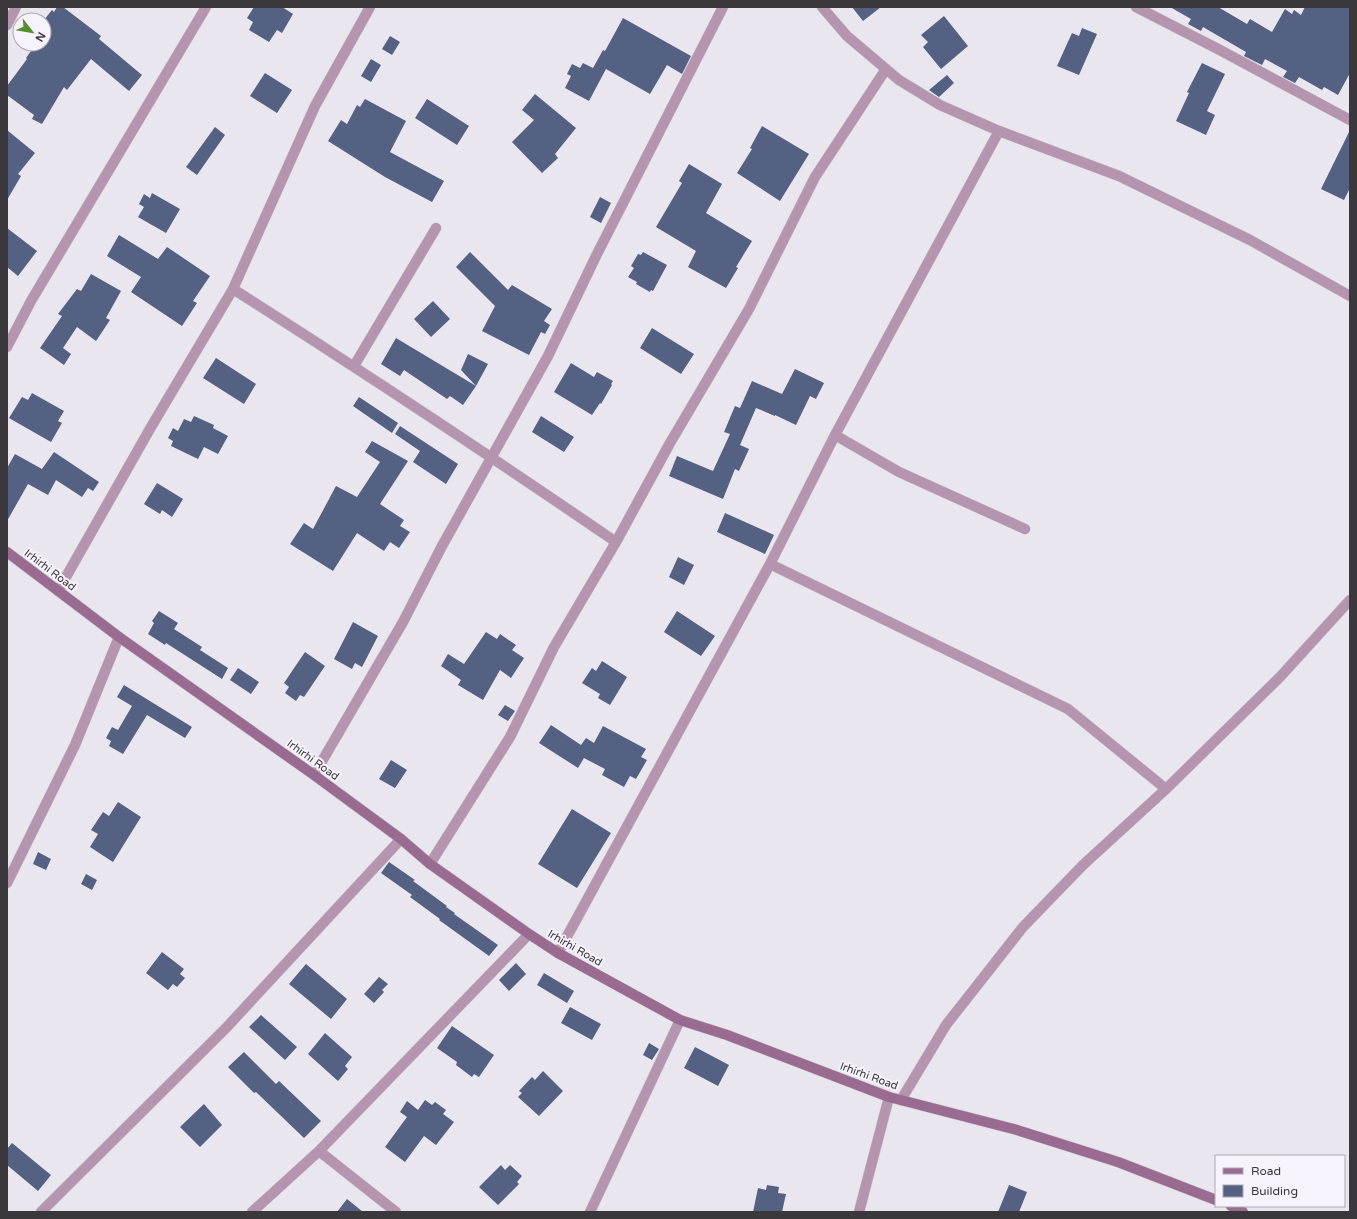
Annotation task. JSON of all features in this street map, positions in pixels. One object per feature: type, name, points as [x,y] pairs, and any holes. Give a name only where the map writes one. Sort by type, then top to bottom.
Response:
[{"type":"street","points":[[7,25],[16,7]]},
{"type":"street","points":[[7,347],[31,301],[206,7]]},
{"type":"street","points":[[58,591],[151,427],[233,288],[315,106],[370,7]]},
{"type":"street","points":[[314,775],[399,629],[442,546],[548,356],[604,242],[724,7]]},
{"type":"street","points":[[822,7],[847,36],[899,80],[940,105],[999,131],[1120,176],[1250,240],[1350,296]]},
{"type":"street","points":[[1136,7],[1350,120]]},
{"type":"street","points":[[430,864],[510,737],[554,647],[616,542],[670,443],[749,309],[815,177],[886,69]]},
{"type":"street","points":[[558,953],[770,564],[835,435],[999,131]]},
{"type":"street","points":[[354,366],[436,228]]},
{"type":"street","points":[[233,288],[492,457],[616,542]]},
{"type":"street","points":[[835,435],[899,472],[1025,529]]},
{"type":"street","name":"Irhirhi Road","points":[[7,552],[119,636],[401,839],[430,864],[529,934],[558,953],[680,1020],[890,1097],[1017,1130],[1118,1162],[1215,1200]]},
{"type":"street","points":[[770,564],[1068,709],[1166,789]]},
{"type":"street","points":[[901,1100],[946,1025],[1023,927],[1083,865],[1166,789],[1280,677],[1350,600]]},
{"type":"street","points":[[7,883],[75,745],[119,636]]},
{"type":"street","points":[[41,1212],[101,1150],[226,1028],[401,839]]},
{"type":"street","points":[[252,1212],[319,1151],[529,934]]},
{"type":"street","points":[[590,1212],[680,1020]]},
{"type":"street","points":[[859,1212],[890,1097]]},
{"type":"street","points":[[319,1151],[396,1212]]},
{"type":"street","points":[[1233,1207],[1243,1212]]},
{"type":"building","points":[[57,7],[63,7],[101,36],[99,39],[142,75],[129,91],[91,59],[67,90],[64,87],[42,124],[32,119],[34,115],[7,95],[7,86],[27,59],[26,58],[30,52],[52,52],[52,12],[50,12],[52,10],[54,12]]},
{"type":"building","points":[[254,7],[282,7],[293,14],[282,33],[277,30],[269,42],[249,30],[253,22],[247,18]]},
{"type":"building","points":[[852,7],[881,7],[863,21]]},
{"type":"building","points":[[1170,7],[1218,7],[1247,24],[1250,19],[1272,32],[1285,9],[1292,14],[1294,10],[1301,15],[1305,7],[1350,7],[1350,73],[1338,95],[1324,87],[1322,90],[1299,77],[1295,83],[1283,77],[1287,71],[1265,59],[1262,65],[1244,56],[1246,52],[1203,27],[1201,31],[1188,24],[1191,19]]},
{"type":"building","points":[[944,16],[968,46],[941,69],[923,47],[928,42],[921,35]]},
{"type":"building","points":[[623,18],[691,56],[682,74],[667,65],[650,94],[606,69],[589,101],[565,88],[571,76],[567,74],[572,64],[580,68],[583,63],[593,68],[603,50],[605,51]]},
{"type":"building","points":[[1082,28],[1097,34],[1079,75],[1057,66],[1072,33],[1079,36]]},
{"type":"building","points":[[390,36],[400,42],[392,55],[382,49]]},
{"type":"building","points":[[371,59],[381,65],[371,82],[361,76]]},
{"type":"building","points":[[1202,63],[1225,74],[1207,111],[1215,115],[1206,135],[1176,121],[1189,93],[1187,92]]},
{"type":"building","points":[[265,73],[292,90],[277,113],[250,96]]},
{"type":"building","points":[[947,75],[954,83],[939,97],[929,90]]},
{"type":"building","points":[[535,94],[576,128],[555,154],[558,158],[542,173],[512,142],[534,120],[522,110]]},
{"type":"building","points":[[365,99],[406,121],[390,152],[444,181],[432,202],[385,177],[328,141],[341,120],[347,124],[357,105],[360,107]]},
{"type":"building","points":[[427,99],[469,126],[457,145],[415,118]]},
{"type":"building","points":[[762,126],[809,154],[780,201],[737,173],[752,149],[750,148]]},
{"type":"building","points":[[215,127],[225,135],[197,175],[186,167]]},
{"type":"building","points":[[7,130],[35,153],[18,174],[21,176],[7,200]]},
{"type":"building","points":[[1350,130],[1350,188],[1344,200],[1321,189]]},
{"type":"building","points":[[689,164],[722,184],[706,213],[752,241],[736,267],[738,268],[726,288],[688,267],[696,251],[656,227],[682,183],[679,181]]},
{"type":"building","points":[[152,193],[180,209],[166,233],[138,217],[144,207],[139,204],[144,194],[150,198]]},
{"type":"building","points":[[600,197],[611,203],[601,223],[590,217]]},
{"type":"building","points":[[7,228],[37,251],[18,276],[7,267]]},
{"type":"building","points":[[119,235],[158,259],[167,247],[210,276],[193,301],[197,303],[182,326],[131,292],[141,277],[107,256]]},
{"type":"building","points":[[470,252],[508,290],[512,285],[552,309],[544,321],[550,325],[545,334],[541,332],[529,355],[482,331],[495,306],[456,267]]},
{"type":"building","points":[[643,252],[667,265],[653,291],[651,290],[650,292],[636,284],[637,282],[628,277],[634,268],[631,266],[638,254],[641,255]]},
{"type":"building","points":[[91,274],[121,291],[106,318],[110,320],[96,341],[77,327],[63,348],[71,354],[64,365],[40,348],[62,316],[58,314],[77,289],[81,291]]},
{"type":"building","points":[[433,301],[450,319],[431,337],[414,319]]},
{"type":"building","points":[[652,328],[694,354],[681,374],[640,348]]},
{"type":"building","points":[[396,338],[476,386],[463,405],[450,396],[447,399],[404,370],[400,376],[381,364]]},
{"type":"building","points":[[468,354],[488,364],[476,386],[461,370]]},
{"type":"building","points":[[216,358],[256,384],[244,404],[203,378]]},
{"type":"building","points":[[571,363],[594,377],[597,372],[613,381],[601,404],[600,403],[592,415],[554,392]]},
{"type":"building","points":[[795,369],[824,383],[816,399],[810,396],[796,425],[756,408],[740,445],[749,449],[739,471],[735,469],[723,499],[669,476],[677,456],[713,471],[730,434],[724,432],[735,406],[740,408],[752,381],[782,394]]},
{"type":"building","points":[[32,393],[64,411],[58,421],[62,423],[51,442],[9,418],[22,397],[28,400]]},
{"type":"building","points":[[359,397],[398,423],[392,433],[353,406]]},
{"type":"building","points":[[194,416],[214,425],[213,428],[228,436],[218,454],[204,447],[198,459],[171,446],[173,441],[168,438],[173,428],[178,431],[184,419],[191,422]]},
{"type":"building","points":[[541,416],[574,437],[564,452],[532,432]]},
{"type":"building","points":[[400,426],[458,464],[446,484],[413,462],[420,451],[395,434]]},
{"type":"building","points":[[372,441],[408,461],[380,504],[404,520],[400,526],[410,532],[399,548],[390,542],[384,551],[357,533],[333,571],[290,544],[304,523],[313,529],[336,486],[357,497],[380,462],[365,452]]},
{"type":"building","points":[[54,452],[99,482],[93,491],[88,488],[82,497],[56,480],[48,495],[28,484],[7,521],[7,468],[15,454],[42,469]]},
{"type":"building","points":[[157,483],[183,499],[172,517],[162,510],[160,514],[144,504]]},
{"type":"building","points":[[725,513],[774,535],[765,554],[717,532]]},
{"type":"building","points":[[678,557],[694,565],[684,585],[669,577]]},
{"type":"building","points":[[159,611],[178,623],[174,629],[202,647],[200,650],[228,668],[222,679],[166,643],[165,645],[148,634],[154,623],[152,621]]},
{"type":"building","points":[[677,611],[715,636],[701,656],[664,632]]},
{"type":"building","points":[[353,622],[378,636],[362,667],[355,663],[352,669],[334,659]]},
{"type":"building","points":[[486,632],[497,639],[500,634],[516,645],[512,650],[524,658],[511,678],[500,670],[483,700],[458,685],[461,680],[441,666],[448,654],[464,664]]},
{"type":"building","points":[[305,652],[325,666],[304,697],[300,695],[296,701],[285,693],[289,687],[284,683]]},
{"type":"building","points":[[602,661],[627,677],[610,705],[598,698],[600,694],[582,683],[592,668],[596,671]]},
{"type":"building","points":[[238,668],[259,682],[251,694],[230,680]]},
{"type":"building","points":[[124,685],[192,727],[185,738],[147,715],[123,754],[109,746],[111,741],[106,738],[112,727],[118,730],[132,706],[117,697]]},
{"type":"building","points":[[505,705],[515,711],[508,721],[498,715]]},
{"type":"building","points":[[551,725],[581,745],[586,738],[594,743],[603,726],[646,749],[641,757],[647,760],[636,779],[630,776],[624,787],[602,775],[605,769],[584,758],[578,768],[539,743]]},
{"type":"building","points":[[391,760],[407,770],[395,788],[379,779]]},
{"type":"building","points":[[118,802],[141,817],[113,862],[90,847],[98,834],[91,830],[103,812],[109,816]]},
{"type":"building","points":[[572,809],[611,833],[577,888],[538,864]]},
{"type":"building","points":[[38,852],[51,859],[46,870],[33,864]]},
{"type":"building","points":[[389,862],[415,880],[413,881],[447,906],[446,907],[455,913],[454,914],[498,945],[489,956],[439,920],[440,919],[410,897],[412,895],[381,873]]},
{"type":"building","points":[[86,874],[97,880],[92,890],[81,884]]},
{"type":"building","points":[[162,952],[184,969],[180,974],[185,978],[177,987],[173,984],[168,990],[146,973]]},
{"type":"building","points":[[516,963],[526,974],[509,991],[499,980]]},
{"type":"building","points":[[306,964],[347,999],[331,1019],[289,984]]},
{"type":"building","points":[[544,973],[574,991],[567,1003],[537,985]]},
{"type":"building","points":[[379,977],[388,984],[382,990],[384,992],[374,1003],[364,994]]},
{"type":"building","points":[[570,1007],[601,1024],[592,1040],[561,1023]]},
{"type":"building","points":[[261,1015],[297,1047],[285,1060],[249,1027]]},
{"type":"building","points":[[452,1026],[494,1055],[479,1077],[474,1074],[472,1077],[456,1065],[457,1062],[437,1048]]},
{"type":"building","points":[[325,1033],[352,1057],[345,1066],[348,1069],[338,1081],[308,1054]]},
{"type":"building","points":[[649,1043],[659,1049],[652,1060],[643,1055]]},
{"type":"building","points":[[695,1047],[729,1065],[718,1086],[684,1068]]},
{"type":"building","points":[[244,1052],[276,1084],[279,1081],[321,1121],[304,1138],[256,1092],[254,1093],[228,1067]]},
{"type":"building","points":[[543,1071],[563,1091],[539,1116],[518,1097],[522,1093],[519,1091],[532,1077],[535,1080]]},
{"type":"building","points":[[425,1100],[432,1105],[435,1102],[446,1110],[443,1114],[454,1122],[436,1145],[424,1136],[405,1162],[385,1147],[407,1117],[400,1112],[407,1101],[418,1110]]},
{"type":"building","points":[[204,1104],[222,1125],[200,1147],[180,1127]]},
{"type":"building","points":[[12,1143],[51,1175],[38,1191],[7,1165],[7,1149]]},
{"type":"building","points":[[501,1165],[505,1170],[510,1165],[522,1176],[517,1182],[519,1184],[498,1205],[479,1187]]},
{"type":"building","points":[[767,1185],[779,1187],[778,1193],[786,1194],[782,1212],[753,1212],[758,1188],[766,1190]]},
{"type":"building","points":[[1009,1185],[1027,1192],[1019,1212],[998,1212]]},
{"type":"building","points":[[347,1199],[363,1212],[337,1212]]}]
